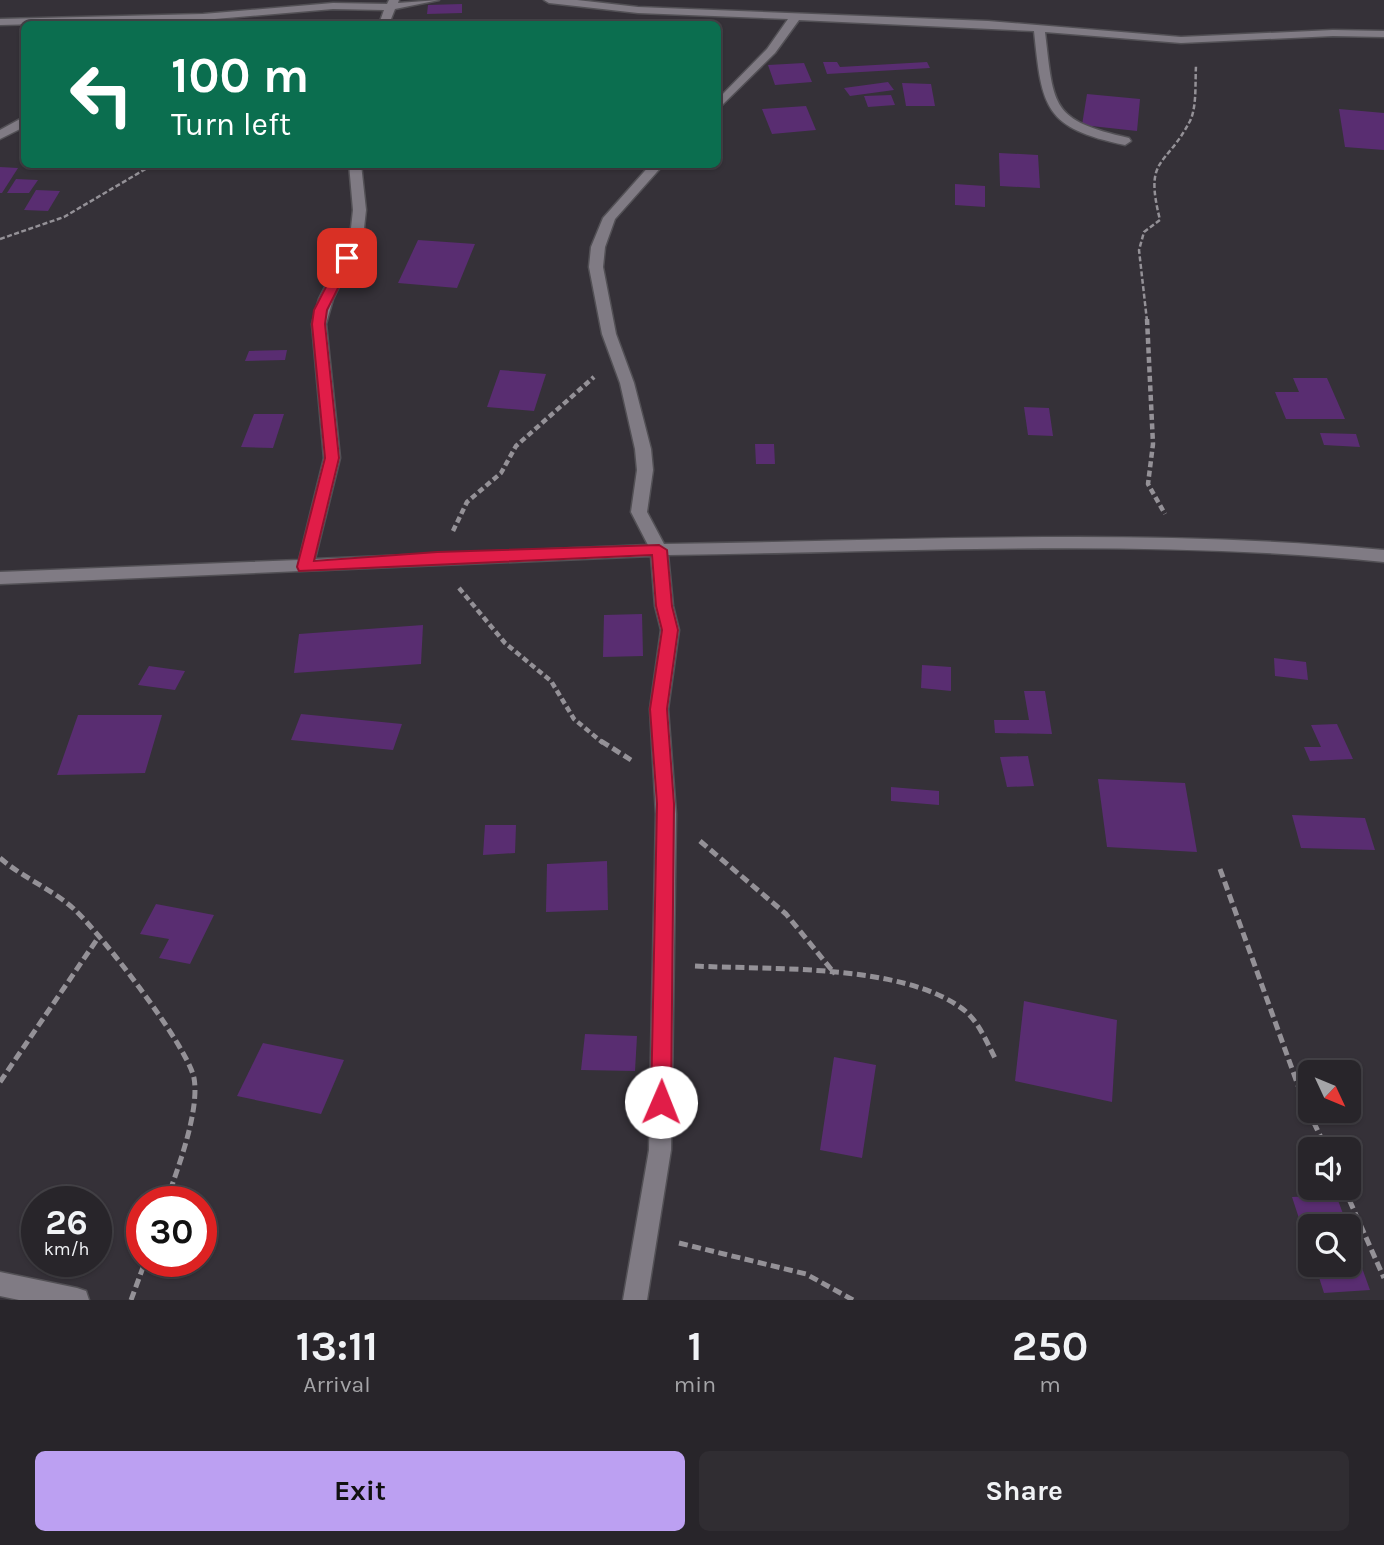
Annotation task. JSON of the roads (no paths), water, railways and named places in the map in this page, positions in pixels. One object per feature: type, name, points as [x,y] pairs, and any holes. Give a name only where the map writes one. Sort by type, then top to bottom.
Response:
[{"type":"street","points":[[198,21],[333,6],[434,0]]},
{"type":"street","points":[[549,0],[638,10],[988,24],[1193,40],[1321,33],[1384,34]]},
{"type":"street","points":[[385,21],[392,4]]},
{"type":"street","points":[[721,102],[771,51],[796,16]]},
{"type":"street","points":[[0,22],[21,22]]},
{"type":"street","points":[[1039,29],[1049,97],[1062,118],[1078,130],[1125,141]]},
{"type":"street","points":[[0,135],[21,124]]},
{"type":"street","points":[[305,567],[332,458],[319,324],[320,310],[341,272],[359,224],[355,168]]},
{"type":"street","points":[[635,1300],[660,1150],[666,814],[665,780],[659,743],[659,709],[670,630],[664,606],[659,550],[639,512],[645,470],[643,449],[597,284],[598,247],[609,218],[654,168]]},
{"type":"street","points":[[0,579],[305,567],[437,557],[659,550],[1185,544],[1303,548],[1384,556]]},
{"type":"street","points":[[0,1284],[77,1300]]}]
